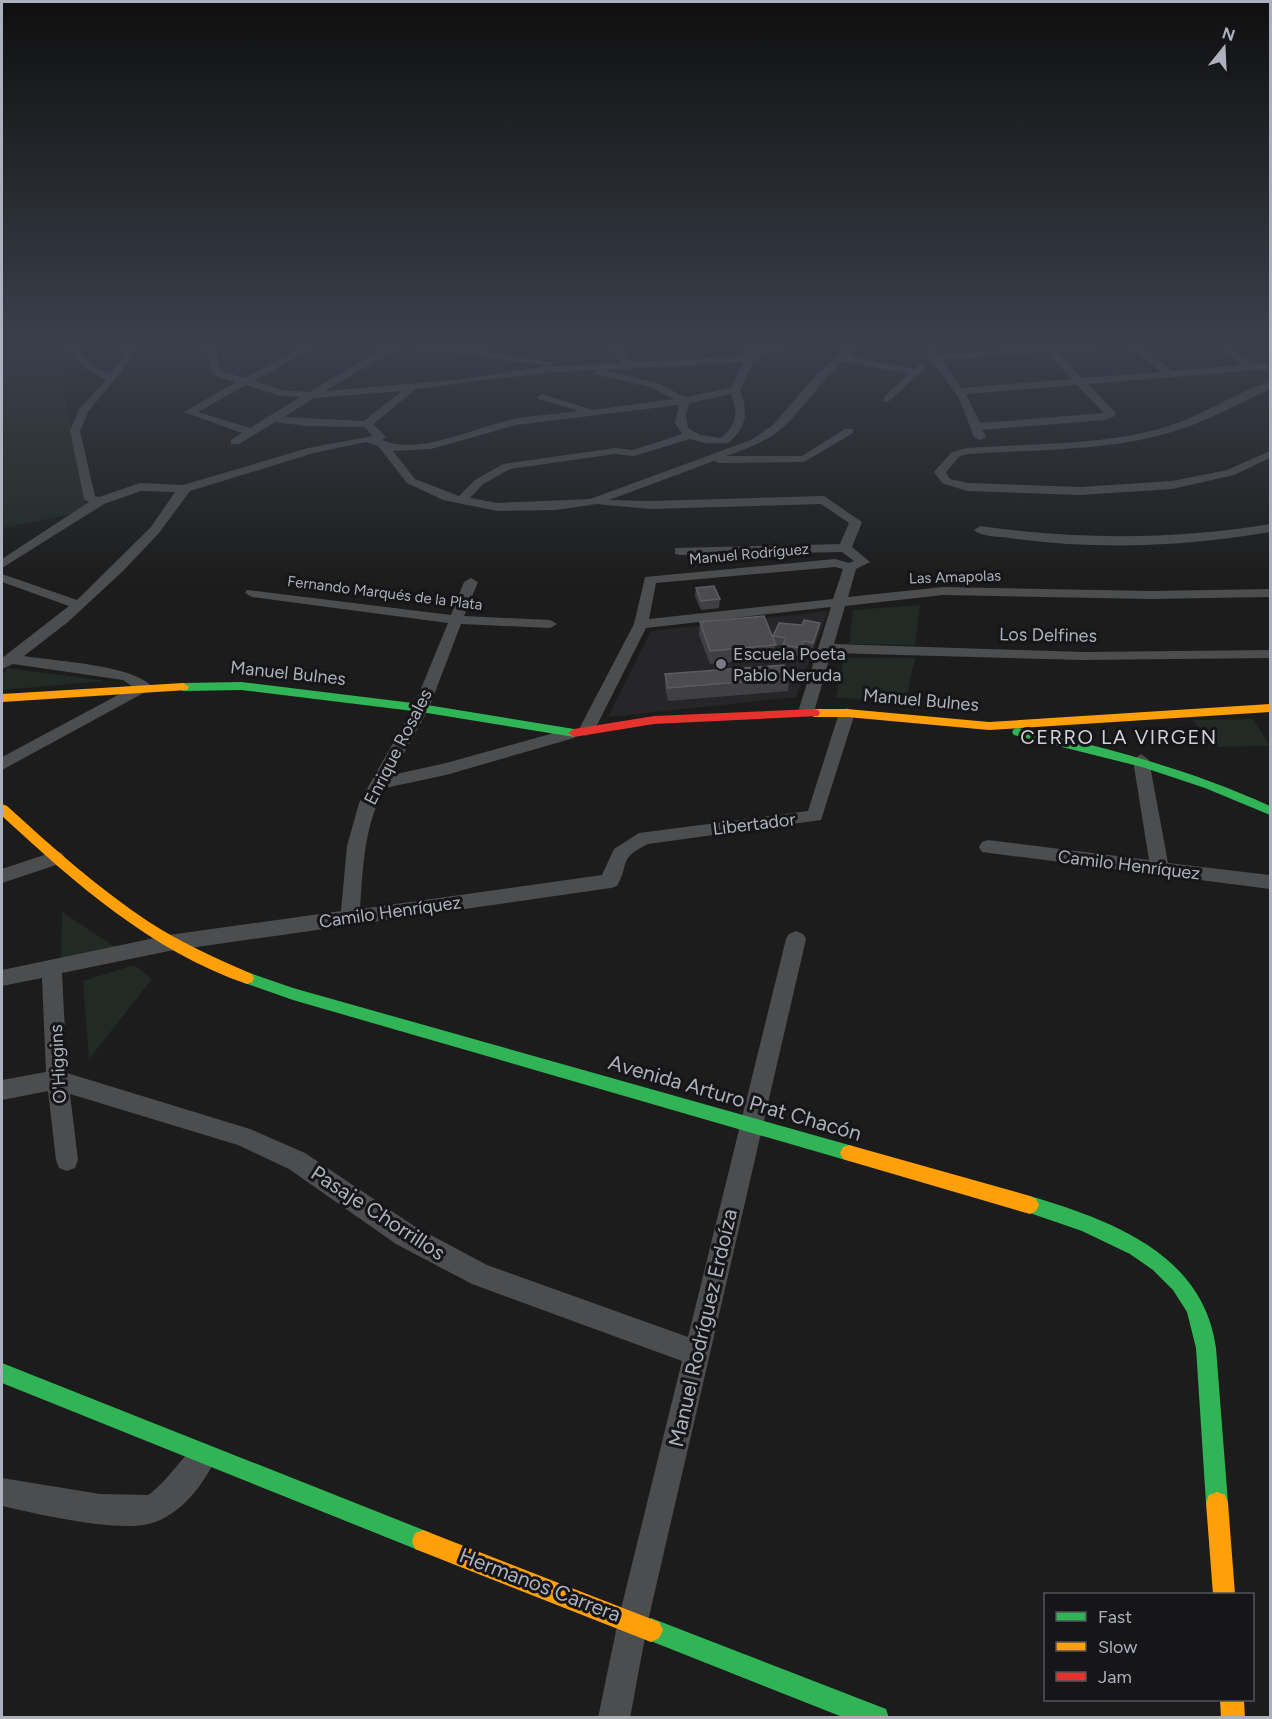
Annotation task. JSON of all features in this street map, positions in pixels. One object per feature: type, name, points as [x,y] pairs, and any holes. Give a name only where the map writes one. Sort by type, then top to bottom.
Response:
[{"type":"street","points":[[79,420],[75,431],[90,499],[100,501]]},
{"type":"street","points":[[210,420],[233,429],[252,432]]},
{"type":"street","points":[[235,442],[269,420]]},
{"type":"street","points":[[287,420],[306,423],[366,424],[371,420]]},
{"type":"street","points":[[2,564],[100,501],[140,487],[183,489],[312,450],[361,439],[380,444],[431,446],[515,422],[531,420]]},
{"type":"street","points":[[679,420],[679,424],[689,436]]},
{"type":"street","points":[[462,500],[479,482],[507,466],[615,452],[634,453],[689,436],[706,441],[724,441],[733,434],[742,420]]},
{"type":"street","points":[[592,502],[755,442],[777,427],[783,420]]},
{"type":"street","points":[[973,420],[985,450]]},
{"type":"street","points":[[976,427],[1063,420]]},
{"type":"street","points":[[1196,420],[1131,439],[956,454],[941,469],[940,475],[950,483],[967,488],[1080,491],[1115,489],[1172,485],[1230,473],[1270,454]]},
{"type":"street","points":[[366,424],[380,437],[380,444],[416,484],[462,500],[497,507],[532,508],[592,502],[649,505],[824,500],[856,522],[845,548]]},
{"type":"street","points":[[705,460],[804,459],[849,430]]},
{"type":"street","points":[[634,453],[642,468],[642,484]]},
{"type":"street","points":[[6,662],[79,605],[156,529],[183,489]]},
{"type":"street","points":[[980,530],[1044,538],[1124,540],[1192,537],[1270,528]]},
{"type":"street","points":[[680,551],[845,548],[863,562],[850,567],[806,712]]},
{"type":"street","name":"Manuel Rodríguez","points":[[641,624],[650,580],[835,563],[850,567]]},
{"type":"street","points":[[2,578],[79,605]]},
{"type":"street","name":"Enrique Rosales","points":[[350,917],[356,846],[361,824],[377,784],[421,708],[471,582]]},
{"type":"street","name":"Las Amapolas","points":[[641,624],[840,601],[967,590],[1152,595],[1270,593]]},
{"type":"street","name":"Fernando Marqués de la Plata","points":[[252,593],[456,620],[550,624]]},
{"type":"street","points":[[586,730],[641,624]]},
{"type":"street","name":"Los Delfines","points":[[825,648],[1083,656],[1270,654]]},
{"type":"street","points":[[2,764],[144,687],[127,676],[6,662]]},
{"type":"street","name":"Manuel Bulnes","points":[[2,698],[144,687],[241,686],[421,708],[568,734]]},
{"type":"street","name":"Manuel Bulnes","points":[[377,784],[446,769],[586,730],[692,717],[806,712],[847,713],[989,726],[1270,708]]},
{"type":"street","name":"Libertador","points":[[611,881],[613,864],[618,856],[630,845],[645,838],[815,816],[847,713]]},
{"type":"street","points":[[1080,719],[1078,733],[1088,747]]},
{"type":"street","points":[[989,726],[1141,760],[1199,779],[1270,811]]},
{"type":"street","points":[[1141,760],[1160,869]]},
{"type":"street","name":"Avenida Arturo Prat Chacón","points":[[2,809],[107,902],[169,942],[206,962],[293,994],[1052,1211],[1132,1244],[1164,1265],[1190,1296],[1204,1334],[1224,1593]]},
{"type":"street","name":"Camilo Henríquez","points":[[988,847],[1270,882]]},
{"type":"street","points":[[2,876],[56,858]]},
{"type":"street","name":"Camilo Henríquez","points":[[2,978],[169,942],[611,881]]},
{"type":"street","name":"Manuel Rodríguez Erdoíza","points":[[614,1718],[633,1621],[795,939]]},
{"type":"street","name":"O'Higgins","points":[[52,968],[57,1080],[67,1160]]},
{"type":"street","points":[[2,1090],[57,1080]]},
{"type":"street","name":"Pasaje Chorrillos","points":[[57,1080],[242,1136],[322,1176],[405,1235],[461,1266],[523,1292],[697,1353]]},
{"type":"street","name":"Hermanos Carrera","points":[[2,1372],[202,1457],[633,1621],[877,1718]]},
{"type":"street","points":[[2,1492],[111,1509],[149,1509],[176,1491],[202,1457]]},
{"type":"street","points":[[1232,1701],[1233,1718]]},
{"type":"shaded area","points":[[2,420],[70,420],[88,511],[2,528]]},
{"type":"shaded area","points":[[920,605],[915,645],[849,644],[853,610]]},
{"type":"shaded area","name":"Escuela Poeta Pablo Neruda","points":[[828,611],[796,697],[608,717],[651,631]]},
{"type":"shaded area","points":[[844,658],[915,658],[905,704],[836,697]]},
{"type":"shaded area","points":[[7,668],[107,681],[2,690],[2,674]]},
{"type":"shaded area","points":[[1253,719],[1270,746],[1210,747],[1193,720]]},
{"type":"shaded area","points":[[62,912],[115,947],[61,958]]},
{"type":"shaded area","points":[[134,965],[152,979],[89,1059],[83,981]]},
{"type":"building","points":[[714,586],[720,599],[701,601],[696,588]]},
{"type":"building","points":[[764,616],[776,645],[710,651],[700,622]]},
{"type":"building","points":[[804,620],[820,623],[813,643],[804,641],[801,648],[783,645],[786,638],[773,636],[779,623],[802,625]]},
{"type":"building","points":[[784,665],[789,678],[668,688],[665,674]]},
{"type":"traffic: fast","points":[[183,687],[241,686],[421,708],[574,733]]},
{"type":"traffic: fast","points":[[1018,732],[1147,764],[1209,785],[1270,811]]},
{"type":"traffic: fast","points":[[247,978],[293,994],[849,1153]]},
{"type":"traffic: fast","points":[[1030,1205],[1083,1222],[1136,1247],[1159,1264],[1179,1284],[1194,1307],[1204,1334],[1206,1348],[1217,1503]]},
{"type":"traffic: fast","points":[[2,1373],[423,1541]]},
{"type":"traffic: fast","points":[[651,1630],[877,1718]]},
{"type":"traffic: slow","points":[[2,698],[183,687]]},
{"type":"traffic: slow","points":[[814,713],[847,713],[989,726],[1270,708]]},
{"type":"traffic: slow","points":[[2,809],[60,861],[145,927],[210,963],[247,978]]},
{"type":"traffic: slow","points":[[849,1153],[1030,1205]]},
{"type":"traffic: slow","points":[[1217,1503],[1224,1593]]},
{"type":"traffic: slow","points":[[423,1541],[651,1630]]},
{"type":"traffic: slow","points":[[1232,1701],[1233,1718]]},
{"type":"traffic: jam","points":[[574,733],[654,720],[814,713]]},
{"type":"place","name":"Escuela Poeta Pablo Neruda","points":[[721,664]]},
{"type":"district","name":"CERRO LA VIRGEN","points":[[1119,737]]}]
